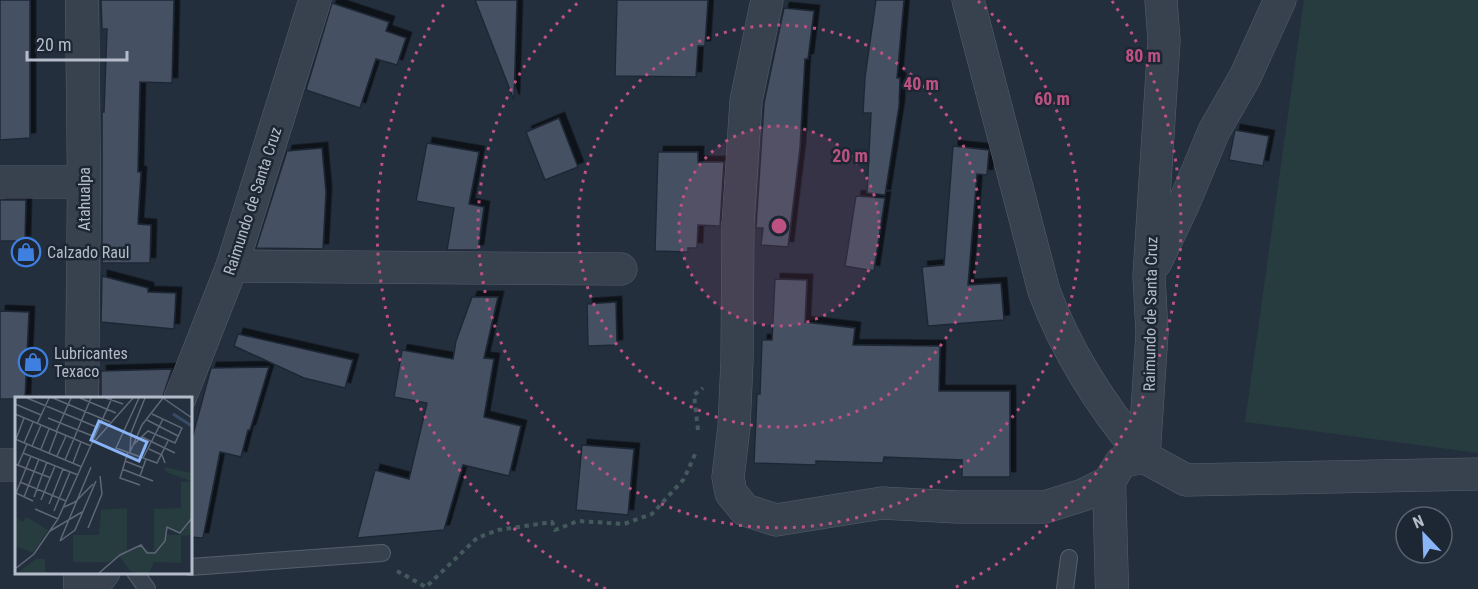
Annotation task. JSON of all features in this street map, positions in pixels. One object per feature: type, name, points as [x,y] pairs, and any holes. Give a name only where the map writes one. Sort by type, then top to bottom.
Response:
[{"type":"street","name":"Atahualpa","points":[[82,0],[84,182],[82,397]]},
{"type":"street","name":"Raimundo de Santa Cruz","points":[[181,397],[232,266],[315,0]]},
{"type":"street","points":[[767,0],[746,100],[738,223],[734,428],[728,477],[731,493],[745,510],[776,520],[882,503],[957,507],[1045,507],[1083,495],[1109,483]]},
{"type":"street","points":[[968,0],[1044,291],[1058,328],[1112,419],[1144,457],[1186,480],[1478,474]]},
{"type":"street","name":"Raimundo de Santa Cruz","points":[[1144,457],[1152,333],[1149,276],[1164,41],[1161,0]]},
{"type":"street","points":[[1149,276],[1184,203],[1214,131],[1245,77],[1280,0]]},
{"type":"street","points":[[0,183],[84,182]]},
{"type":"street","points":[[232,266],[621,269]]},
{"type":"street","points":[[1112,589],[1109,483],[1121,462],[1144,457]]},
{"type":"street","points":[[91,589],[103,574]]},
{"type":"lane","points":[[192,567],[382,553]]},
{"type":"lane","points":[[1065,589],[1069,558]]},
{"type":"lane","points":[[136,574],[147,589]]},
{"type":"path","points":[[699,432],[694,395],[708,383],[716,369],[737,361]]},
{"type":"path","points":[[382,553],[399,573],[426,587],[477,538],[498,530],[552,522],[555,530],[578,521],[624,524],[652,514],[684,479],[699,443]]},
{"type":"green space","points":[[1304,0],[1478,0],[1478,453],[1245,422]]},
{"type":"building","points":[[0,0],[30,0],[30,138],[0,140]]},
{"type":"building","points":[[101,0],[174,0],[172,83],[140,82],[138,172],[141,172],[138,224],[151,225],[150,263],[102,263],[102,112],[104,112],[107,29],[102,29]]},
{"type":"building","points":[[475,0],[517,0],[514,100]]},
{"type":"building","points":[[617,0],[708,0],[705,46],[698,46],[696,77],[615,76]]},
{"type":"building","points":[[876,0],[904,0],[897,78],[900,78],[899,106],[885,195],[867,193],[871,113],[863,113],[865,77]]},
{"type":"building","points":[[332,3],[389,22],[386,31],[406,38],[397,65],[376,59],[360,108],[306,90]]},
{"type":"building","points":[[784,8],[814,11],[808,59],[805,59],[800,148],[788,247],[761,245],[763,228],[756,228],[764,103]]},
{"type":"building","points":[[559,118],[578,167],[545,180],[526,132]]},
{"type":"building","points":[[1235,130],[1269,136],[1263,166],[1229,160]]},
{"type":"building","points":[[427,143],[479,152],[469,204],[484,207],[478,250],[447,250],[454,208],[416,201]]},
{"type":"building","points":[[953,146],[989,150],[987,175],[977,174],[968,285],[1001,283],[1004,320],[928,326],[922,267],[944,265]]},
{"type":"building","points":[[322,148],[326,192],[323,249],[256,248],[287,151]]},
{"type":"building","points":[[658,152],[698,152],[698,162],[724,162],[720,226],[698,225],[697,248],[688,248],[688,252],[655,251]]},
{"type":"building","points":[[856,196],[885,198],[874,271],[845,266]]},
{"type":"building","points":[[0,200],[26,200],[25,241],[0,241]]},
{"type":"building","points":[[102,276],[148,288],[148,292],[176,293],[174,329],[101,322]]},
{"type":"building","points":[[775,279],[807,280],[805,322],[855,328],[853,345],[940,346],[939,391],[1010,391],[1010,477],[962,477],[962,460],[884,457],[883,463],[816,461],[816,465],[754,463],[762,340],[772,340]]},
{"type":"building","points":[[472,297],[498,297],[484,358],[494,359],[484,417],[521,426],[509,476],[463,465],[444,530],[357,538],[375,470],[409,479],[427,403],[394,397],[402,350],[453,359],[456,341]]},
{"type":"building","points":[[616,302],[617,345],[588,346],[587,304]]},
{"type":"building","points":[[0,311],[29,312],[25,397],[0,399]]},
{"type":"building","points":[[238,334],[353,360],[345,388],[304,378],[234,346]]},
{"type":"building","points":[[269,367],[241,457],[220,452],[203,538],[192,537],[192,439],[211,368]]},
{"type":"building","points":[[172,369],[163,397],[101,397],[101,371]]},
{"type":"building","points":[[582,445],[634,449],[628,515],[576,510]]},
{"type":"place","name":"Calzado Raul","points":[[26,252]]},
{"type":"place","name":"Lubricantes Texaco","points":[[33,362]]}]
